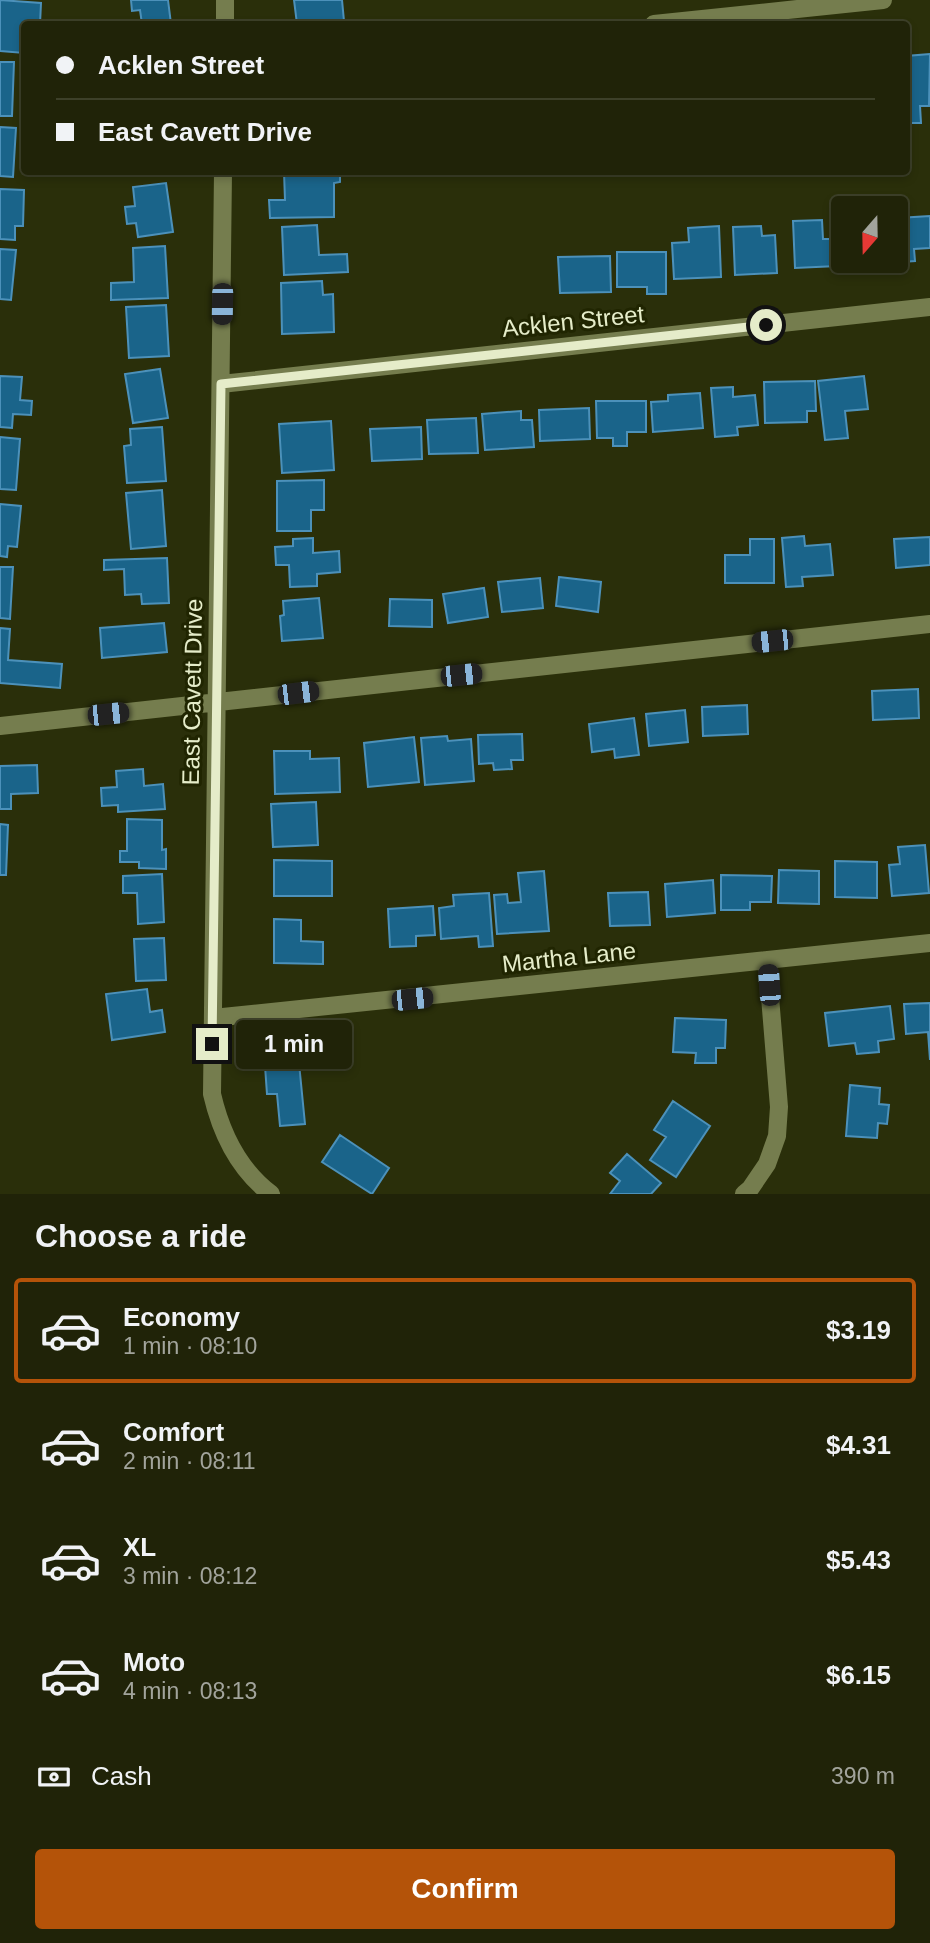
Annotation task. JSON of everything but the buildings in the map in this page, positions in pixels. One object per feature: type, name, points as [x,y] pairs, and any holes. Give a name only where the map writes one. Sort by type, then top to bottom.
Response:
[{"type":"street","points":[[225,0],[225,21]]},
{"type":"street","points":[[683,21],[883,0]]},
{"type":"street","name":"East Cavett Drive","points":[[223,175],[212,1094],[219,1122],[234,1153],[271,1194]]},
{"type":"street","name":"Acklen Street","points":[[221,384],[930,307]]},
{"type":"street","points":[[0,726],[930,624]]},
{"type":"street","name":"Martha Lane","points":[[213,1018],[930,943]]},
{"type":"street","points":[[744,1194],[767,1164],[777,1136],[779,1107],[767,960]]},
{"type":"route","points":[[212,1044],[221,384],[766,325]]}]
